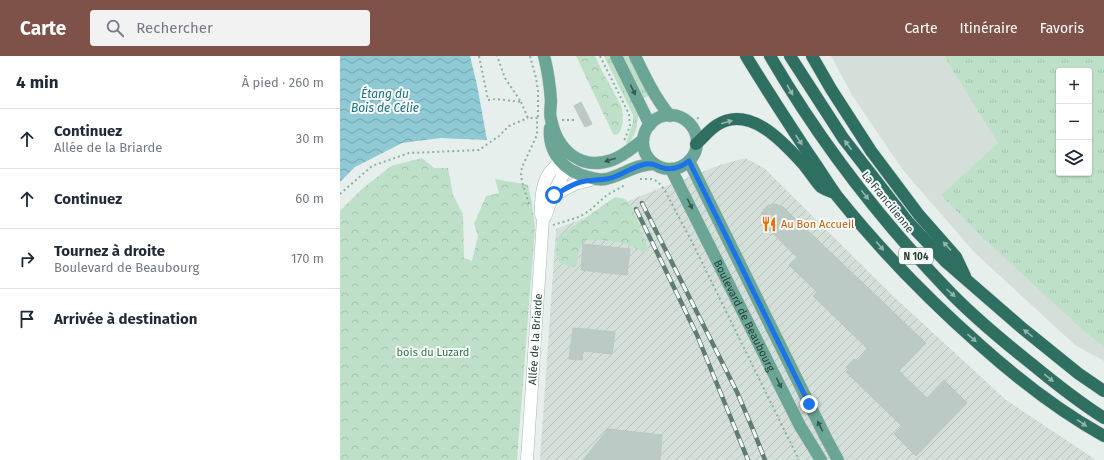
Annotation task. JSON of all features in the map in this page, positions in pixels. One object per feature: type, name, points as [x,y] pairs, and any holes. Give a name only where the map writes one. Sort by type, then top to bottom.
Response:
[{"type":"highway","points":[[746,56],[780,111],[837,195],[903,271],[947,316],[1018,377],[1049,401],[1089,428],[1104,436]]},
{"type":"highway","name":"La Francilienne","points":[[770,56],[794,97],[828,148],[891,227],[936,278],[1006,344],[1104,418]]},
{"type":"highway","name":"La Francilienne","points":[[790,56],[843,138],[908,222],[946,262],[1022,328],[1079,374],[1104,391]]},
{"type":"highway","points":[[812,56],[830,89],[871,151],[919,215],[956,257],[966,279]]},
{"type":"highway","points":[[696,144],[717,125],[725,122],[740,120],[758,124],[782,142],[804,165],[821,187],[837,195]]},
{"type":"main road","points":[[544,56],[549,79],[549,134],[554,154],[563,165],[581,175],[605,180],[634,167],[653,164]]},
{"type":"main road","points":[[616,56],[650,125]]},
{"type":"main road","points":[[635,56],[662,107],[670,116]]},
{"type":"main road","points":[[670,116],[676,116],[688,123],[696,136],[693,156],[689,161],[678,168],[671,169],[659,167],[653,164],[647,157],[643,140],[646,129],[650,125],[662,117],[670,116]]},
{"type":"main road","points":[[550,119],[563,147],[573,157],[584,162],[598,163],[613,160],[643,140]]},
{"type":"main road","name":"Boulevard de Beaubourg","points":[[689,161],[838,460]]},
{"type":"main road","name":"Boulevard de Beaubourg","points":[[671,169],[800,426],[821,460]]},
{"type":"street","points":[[563,165],[573,157]]},
{"type":"street","name":"Allée de la Briarde","points":[[543,222],[554,195],[563,165]]},
{"type":"street","name":"Allée de la Briarde","points":[[527,460],[543,222],[541,214],[544,182],[549,172],[563,165]]},
{"type":"street","points":[[554,195],[575,184],[595,179]]},
{"type":"path","points":[[479,56],[488,100],[496,99],[521,102]]},
{"type":"path","points":[[497,56],[505,78],[521,102],[528,118]]},
{"type":"path","points":[[530,56],[538,91],[537,135],[522,167],[521,174],[523,188],[530,206]]},
{"type":"path","points":[[600,56],[629,114],[630,126],[623,143],[627,152]]},
{"type":"path","points":[[688,123],[700,117]]},
{"type":"path","points":[[340,194],[372,166],[409,153],[479,150],[499,136],[509,126],[528,118],[550,119]]},
{"type":"path","points":[[635,180],[645,178],[652,179],[657,181],[664,189],[692,242],[799,460]]},
{"type":"path","points":[[543,222],[553,226],[589,212],[607,194],[626,185]]},
{"type":"shaded area","points":[[831,56],[1104,56],[1104,361],[1075,345],[974,252],[902,169],[852,95]]},
{"type":"shaded area","points":[[745,158],[764,168],[894,297],[1006,400],[1096,460],[540,460],[556,229],[720,165]]},
{"type":"green space","points":[[576,56],[595,56],[622,108],[623,121],[621,130],[618,134],[613,134]]},
{"type":"green space","points":[[604,56],[611,56],[638,115],[636,131],[627,145],[626,143],[633,122],[633,115]]},
{"type":"green space","points":[[623,56],[629,56],[649,96],[643,98]]},
{"type":"green space","points":[[944,56],[1104,56],[1104,346],[1085,332],[983,238],[941,195],[998,143]]},
{"type":"green space","name":"bois du Luzard","points":[[422,158],[434,168],[448,168],[453,195],[463,214],[464,258],[472,261],[478,236],[474,224],[486,196],[499,193],[495,179],[528,185],[535,228],[517,460],[340,460],[340,211],[362,189],[391,166]]},
{"type":"green space","points":[[615,197],[625,199],[633,209],[649,251],[641,251],[629,245],[613,241],[585,240],[581,245],[576,266],[570,267],[559,262],[556,253],[557,238]]},
{"type":"water","name":"Étang du Bois de Célie","points":[[340,56],[470,56],[487,140],[440,138],[402,143],[355,167],[340,182]]},
{"type":"building","points":[[581,102],[592,124],[585,127],[574,106]]},
{"type":"building","points":[[776,204],[783,207],[926,343],[899,371],[927,398],[944,380],[967,403],[916,456],[894,434],[902,426],[846,372],[849,369],[846,367],[854,359],[857,361],[868,349],[813,296],[817,292],[789,265],[797,257],[764,225],[761,214],[768,205]]},
{"type":"building","points":[[583,244],[630,249],[627,275],[581,270]]},
{"type":"building","points":[[573,328],[615,332],[612,354],[583,351],[582,360],[569,359]]},
{"type":"building","points":[[608,429],[662,435],[660,460],[583,460]]},
{"type":"railway","points":[[642,203],[737,392],[765,460]]},
{"type":"railway","points":[[636,209],[697,335],[748,460]]},
{"type":"place","name":"Au Bon Accueil","points":[[769,224]]},
{"type":"route","points":[[554,195],[575,184],[595,179],[605,180],[626,172],[634,167],[645,164],[653,164],[665,169],[671,169],[678,168],[689,161],[809,404]]}]
